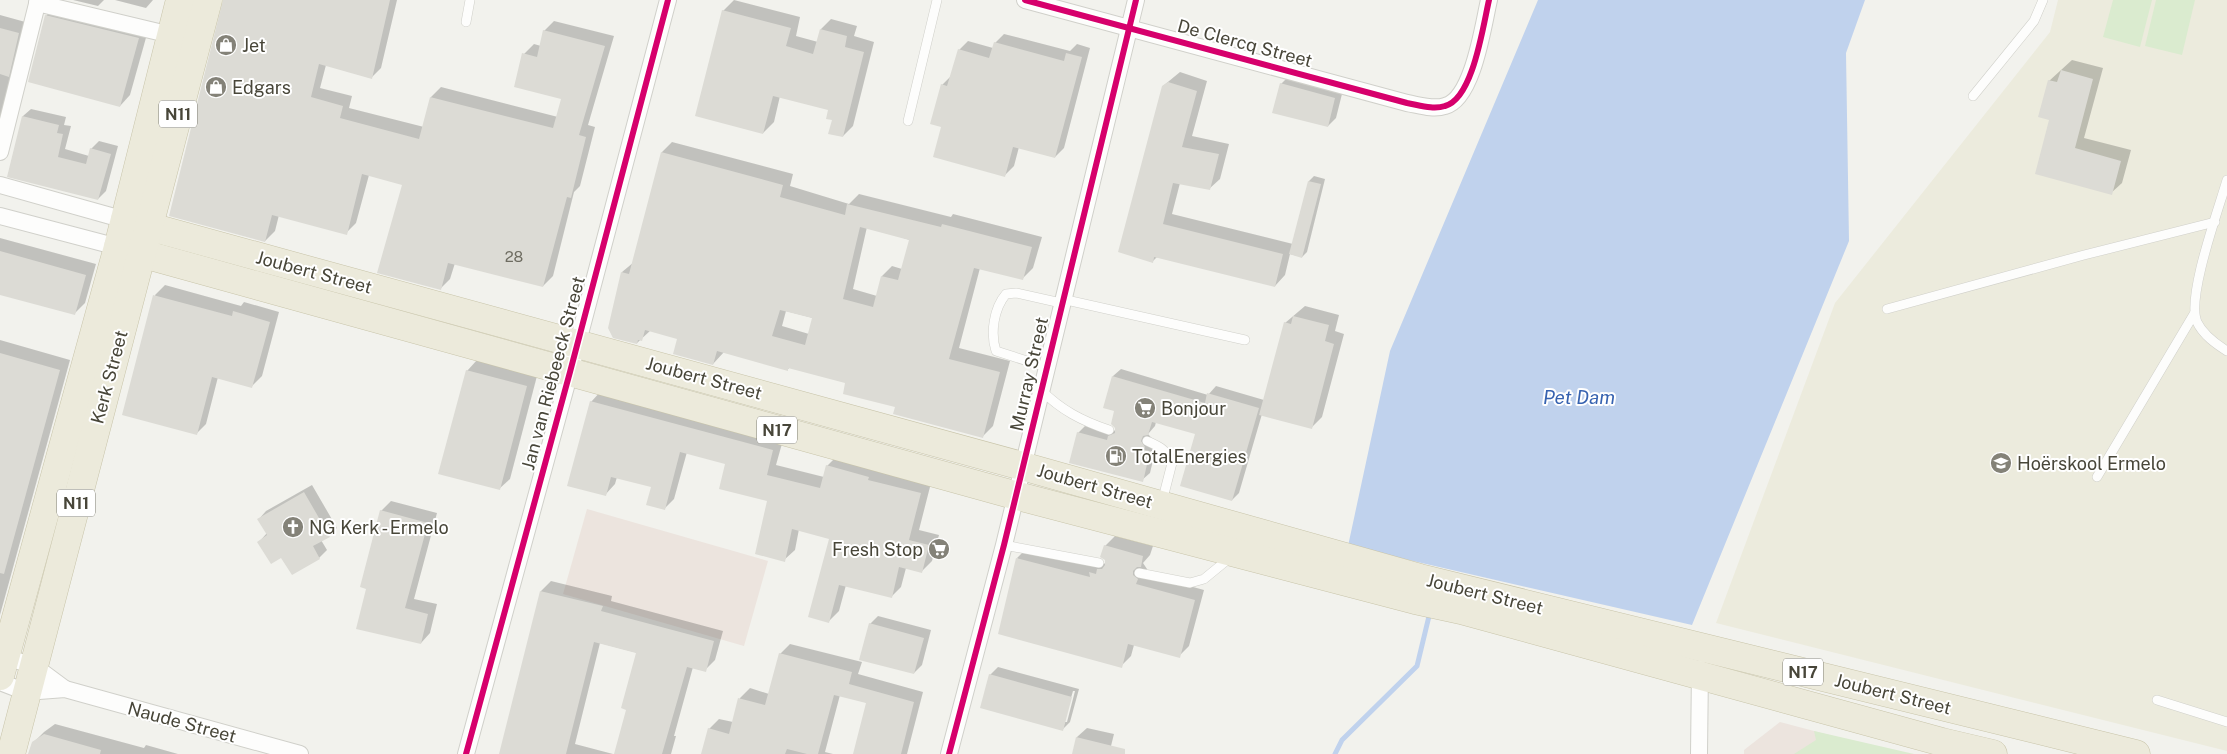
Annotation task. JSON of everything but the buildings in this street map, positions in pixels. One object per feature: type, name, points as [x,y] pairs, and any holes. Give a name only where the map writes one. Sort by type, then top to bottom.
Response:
[{"type":"highway","name":"Kerk Street","points":[[11,754],[34,666],[133,237],[171,35],[180,0]]},
{"type":"highway","name":"Kerk Street","points":[[1,667],[208,0]]},
{"type":"highway","name":"Joubert Street","points":[[133,237],[576,343],[1161,505],[1418,589]]},
{"type":"highway","name":"Joubert Street","points":[[133,237],[570,372],[1014,495],[1235,553],[1703,648],[2136,754]]},
{"type":"highway","name":"Joubert Street","points":[[1465,600],[1699,676],[1993,754]]},
{"type":"street","name":"Jan van Riebeeck Street","points":[[466,754],[570,372],[576,343],[668,0]]},
{"type":"street","name":"De Clercq Street","points":[[1025,0],[1407,103],[1437,108],[1456,101],[1469,80],[1489,0]]},
{"type":"street","name":"Murray Street","points":[[949,754],[1004,544],[1014,495],[1136,0]]},
{"type":"street","points":[[0,152],[37,1],[171,35]]},
{"type":"street","name":"Joubert Street","points":[[0,185],[133,237]]},
{"type":"street","name":"Joubert Street","points":[[0,216],[133,237]]},
{"type":"street","points":[[1700,754],[1699,676],[1703,648]]},
{"type":"street","name":"Naude Street","points":[[1,667],[34,666],[65,690]]},
{"type":"street","points":[[1,667],[26,692]]},
{"type":"street","name":"Naude Street","points":[[26,692],[65,690],[300,754]]},
{"type":"lane","points":[[466,22],[470,0]]},
{"type":"lane","points":[[908,121],[937,0]]},
{"type":"lane","points":[[1973,96],[2034,21],[2043,0]]},
{"type":"lane","points":[[2227,180],[2197,284],[2194,314],[2196,321],[2206,334],[2227,351]]},
{"type":"lane","points":[[1887,309],[2084,255],[2215,222]]},
{"type":"lane","points":[[1046,367],[996,351],[992,340],[1000,300],[1006,294],[1016,293],[1062,301],[1245,340]]},
{"type":"lane","points":[[2097,477],[2194,314]]},
{"type":"lane","points":[[1041,390],[1056,405],[1086,422],[1109,430]]},
{"type":"lane","points":[[1147,440],[1161,447],[1170,457],[1172,463],[1161,505]]},
{"type":"lane","points":[[1004,544],[1099,563]]},
{"type":"lane","points":[[1139,573],[1190,583],[1204,579],[1235,553]]},
{"type":"lane","points":[[2157,700],[2227,722]]},
{"type":"shaded area","name":"Hoërskool Ermelo","points":[[2058,0],[2227,0],[2227,751],[1716,623],[1835,303],[2050,32]]},
{"type":"shaded area","points":[[587,509],[768,561],[744,646],[563,594]]},
{"type":"shaded area","points":[[1780,722],[1901,754],[1744,754],[1744,750]]},
{"type":"green space","points":[[2113,0],[2152,0],[2140,47],[2103,37]]},
{"type":"green space","points":[[2156,0],[2195,0],[2182,55],[2145,46]]},
{"type":"green space","points":[[1814,731],[1914,754],[1794,754],[1816,740]]},
{"type":"water","name":"Pet Dam","points":[[1538,0],[1865,0],[1846,53],[1849,241],[1692,625],[1348,546],[1390,351]]},
{"type":"waterway","points":[[1335,754],[1342,740],[1417,666],[1430,612]]},
{"type":"cycle path","points":[[466,754],[570,372],[668,0]]},
{"type":"cycle path","points":[[1025,0],[1407,103],[1436,108],[1455,101],[1470,76],[1480,43],[1489,0]]},
{"type":"cycle path","points":[[949,754],[1004,545],[1136,0]]},
{"type":"place","name":"Jet","points":[[226,45]]},
{"type":"place","name":"Edgars","points":[[216,87]]},
{"type":"place","name":"Bonjour","points":[[1145,408]]},
{"type":"place","name":"TotalEnergies","points":[[1116,456]]},
{"type":"place","name":"Hoërskool Ermelo","points":[[2001,463]]},
{"type":"place","name":"NG Kerk - Ermelo","points":[[293,527]]},
{"type":"place","name":"Fresh Stop","points":[[939,549]]}]
